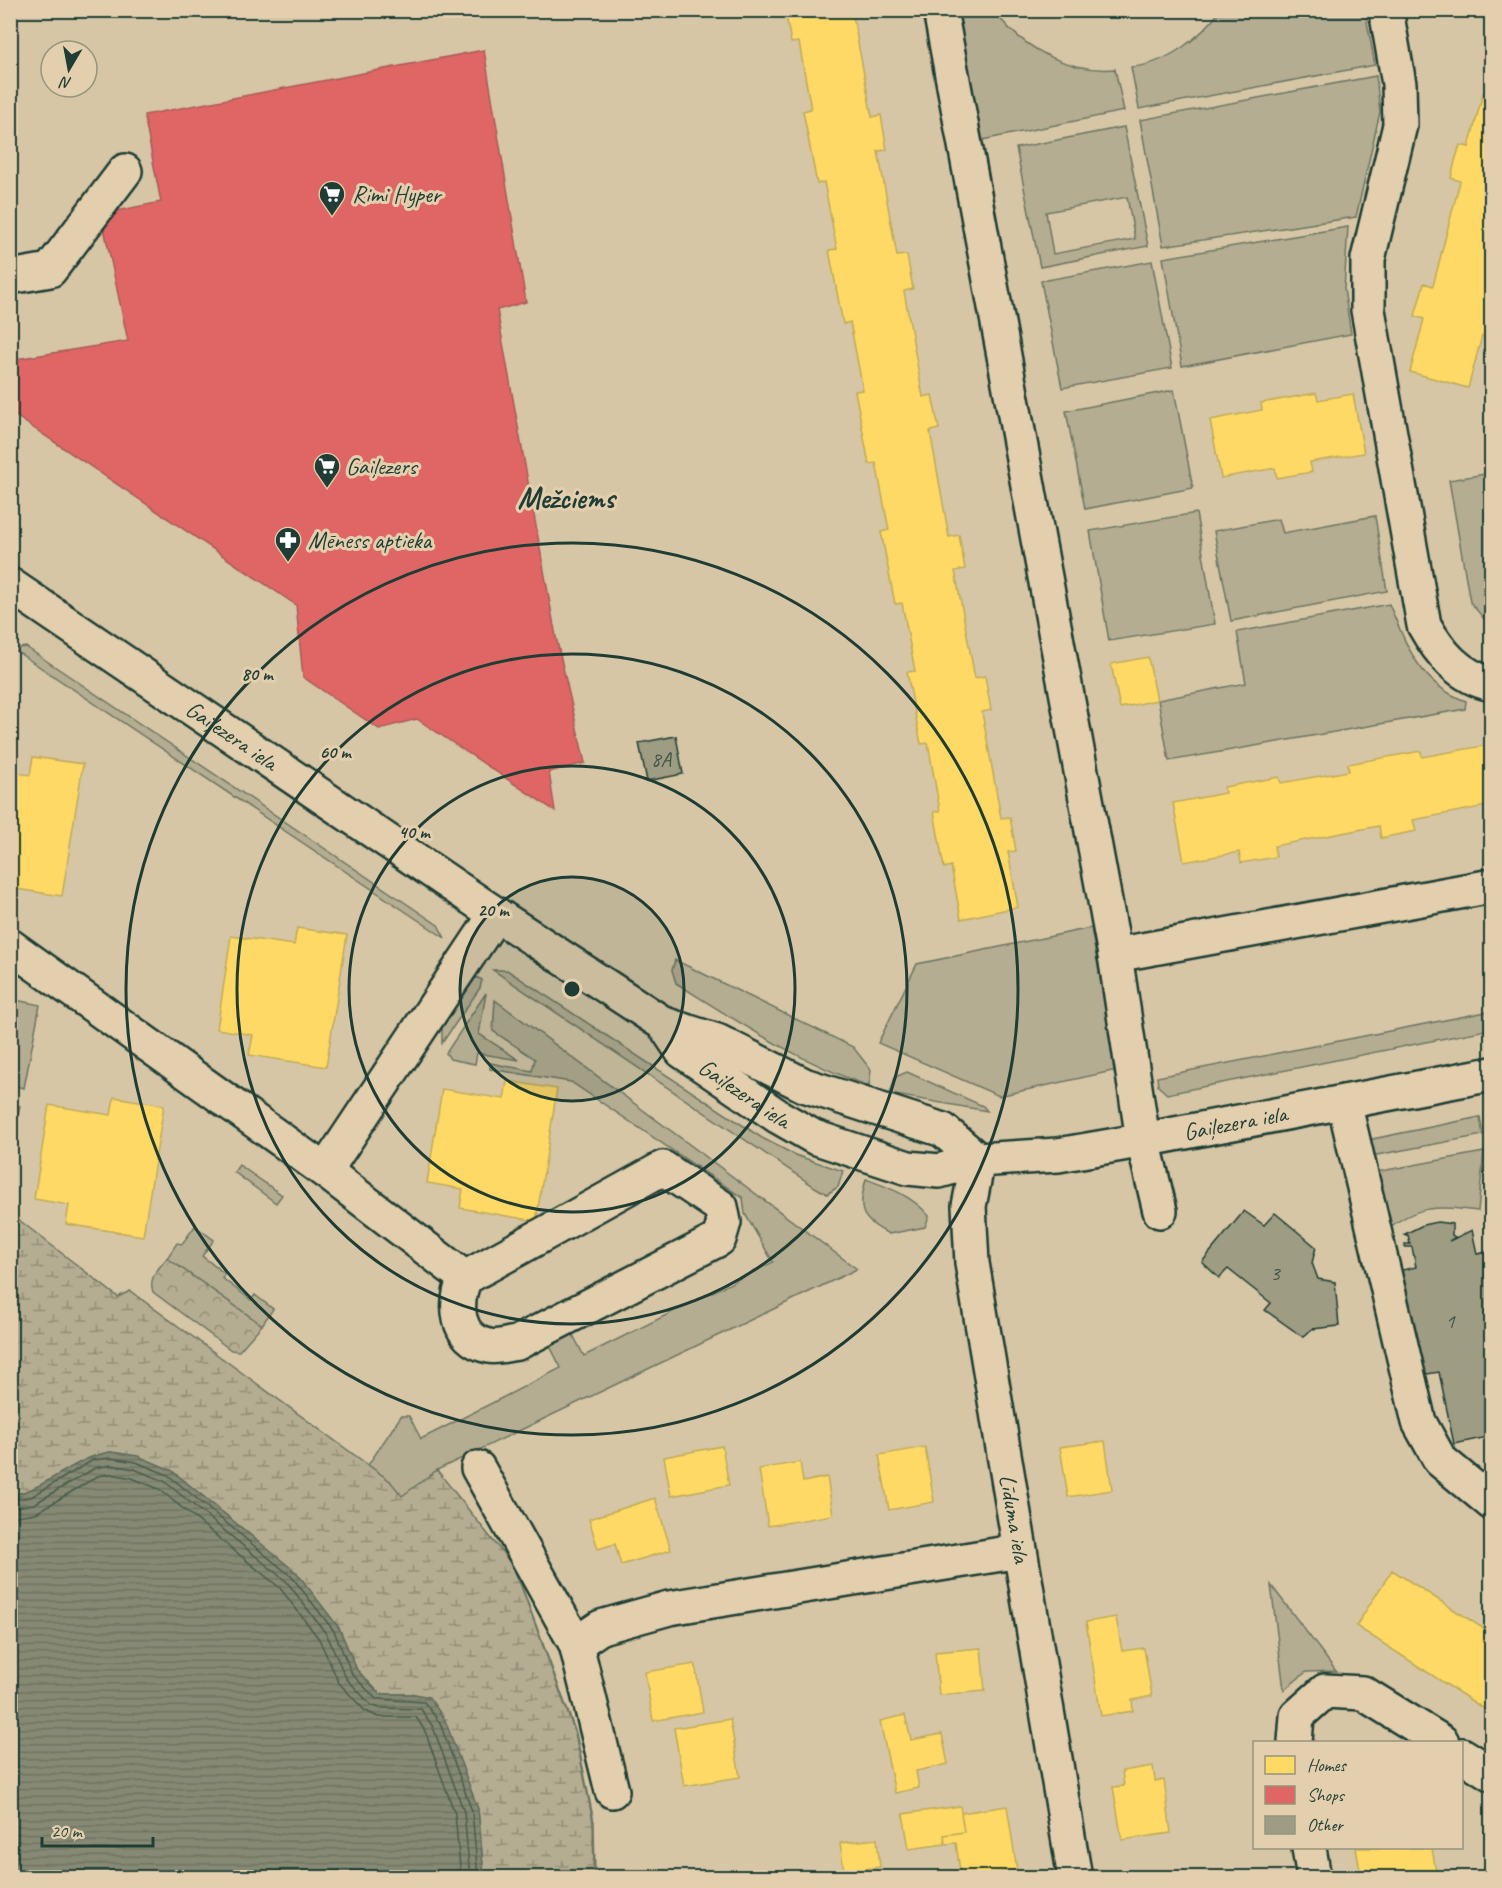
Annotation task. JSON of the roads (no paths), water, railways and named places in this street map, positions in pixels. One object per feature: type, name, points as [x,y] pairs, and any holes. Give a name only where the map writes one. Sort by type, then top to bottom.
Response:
[{"type":"street","points":[[940,10],[1115,955],[1143,1140],[1160,1211]]},
{"type":"street","points":[[1386,10],[1399,84],[1400,125],[1368,259],[1368,310],[1424,625],[1435,645],[1449,661],[1467,674],[1491,684]]},
{"type":"street","points":[[10,277],[50,270],[125,171]]},
{"type":"street","name":"Gaiļezera iela","points":[[12,590],[664,1024],[717,1041],[804,1084],[944,1130],[978,1160]]},
{"type":"street","points":[[1115,955],[1491,886]]},
{"type":"street","points":[[325,1171],[496,914]]},
{"type":"street","points":[[10,945],[325,1171],[465,1278]]},
{"type":"street","name":"Gaiļezera iela","points":[[664,1024],[682,1051],[779,1117],[814,1137],[908,1168],[939,1171],[978,1160],[1058,1155],[1491,1074]]},
{"type":"street","points":[[1344,1102],[1419,1422],[1440,1460],[1491,1503]]},
{"type":"street","name":"Līduma iela","points":[[978,1160],[969,1206],[968,1233],[1075,1878]]},
{"type":"street","points":[[663,1168],[721,1207],[724,1222],[719,1239],[517,1343],[489,1347],[471,1339],[459,1323],[459,1293],[465,1278],[663,1168]]},
{"type":"street","points":[[478,1468],[576,1644],[612,1791]]},
{"type":"street","points":[[576,1644],[601,1628],[669,1608],[1020,1551]]},
{"type":"street","points":[[1295,1741],[1297,1716],[1325,1691],[1363,1692],[1439,1741]]},
{"type":"street","points":[[1463,1756],[1491,1774]]},
{"type":"street","points":[[1310,1849],[1314,1878]]},
{"type":"water","points":[[111,1452],[138,1456],[171,1470],[297,1573],[339,1628],[357,1670],[380,1694],[415,1694],[429,1697],[445,1720],[478,1809],[484,1877],[11,1877],[11,1495],[37,1487],[84,1460]]},
{"type":"place","name":"Rimi Hyper","points":[[332,217]]},
{"type":"place","name":"Gaiļezers","points":[[327,489]]},
{"type":"place","name":"Mēness aptieka","points":[[288,563]]},
{"type":"district","name":"Mežciems","points":[[566,498]]}]
